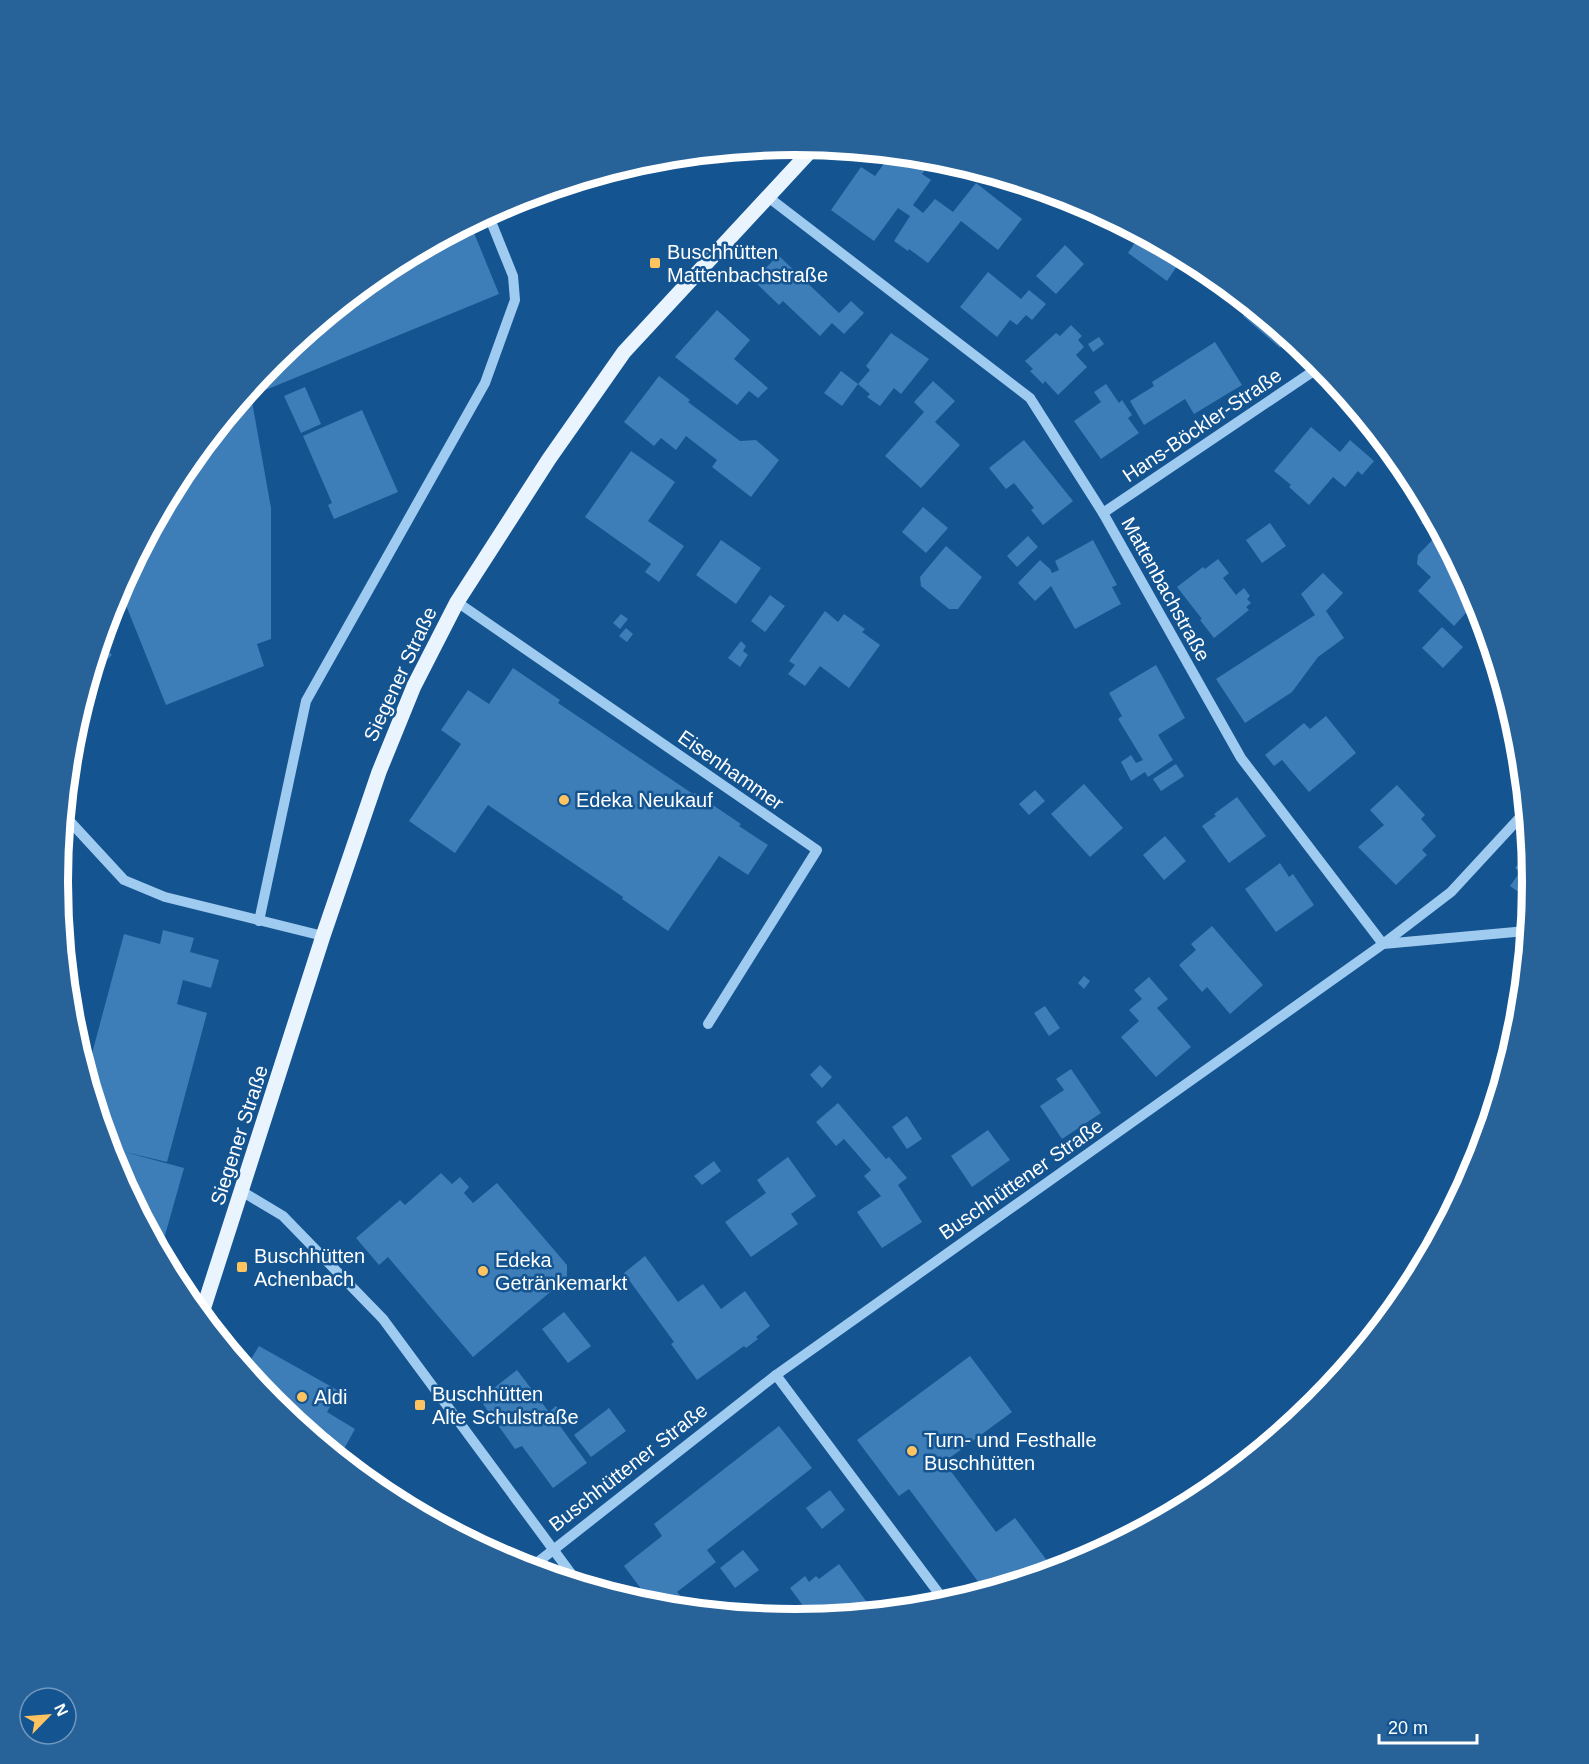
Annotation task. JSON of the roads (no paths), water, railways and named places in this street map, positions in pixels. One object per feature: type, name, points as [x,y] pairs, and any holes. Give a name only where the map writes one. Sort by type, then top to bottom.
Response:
[{"type":"main road","name":"Siegener Straße","points":[[204,1306],[243,1192],[323,936],[384,761],[414,686],[457,602],[549,459],[624,352],[807,156]]},
{"type":"street","name":"Mattenbachstraße","points":[[768,197],[1030,398],[1103,513],[1240,758],[1383,944]]},
{"type":"street","points":[[259,921],[306,702],[485,383],[515,300],[513,276],[491,222]]},
{"type":"street","name":"Hans-Böckler-Straße","points":[[1103,513],[1312,372]]},
{"type":"street","name":"Eisenhammer","points":[[457,602],[817,850],[708,1024]]},
{"type":"street","name":"Buschhüttener Straße","points":[[538,1562],[776,1375],[1383,944],[1451,892],[1518,819]]},
{"type":"street","points":[[70,822],[124,880],[165,897],[323,936]]},
{"type":"street","points":[[1383,944],[1520,932]]},
{"type":"street","points":[[243,1192],[282,1216],[382,1319],[570,1573]]},
{"type":"street","points":[[776,1375],[939,1594]]},
{"type":"place","name":"Buschhütten Mattenbachstraße","points":[[655,263]]},
{"type":"place","name":"Edeka Neukauf","points":[[564,800]]},
{"type":"place","name":"Buschhütten Achenbach","points":[[242,1267]]},
{"type":"place","name":"Edeka Getränkemarkt","points":[[483,1271]]},
{"type":"place","name":"Aldi","points":[[302,1397]]},
{"type":"place","name":"Buschhütten Alte Schulstraße","points":[[420,1405]]},
{"type":"place","name":"Turn- und Festhalle Buschhütten","points":[[912,1451]]}]
